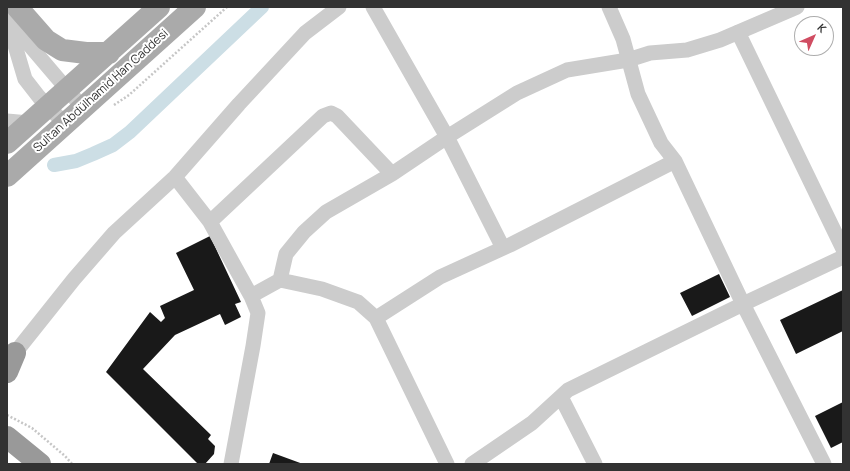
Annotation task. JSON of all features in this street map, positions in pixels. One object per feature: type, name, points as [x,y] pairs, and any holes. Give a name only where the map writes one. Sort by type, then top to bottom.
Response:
[{"type":"highway","points":[[7,438],[40,464]]},
{"type":"main road","points":[[15,7],[46,40],[62,50],[86,53],[108,53]]},
{"type":"main road","name":"Sultan Abdülhamid Han Caddesi","points":[[7,143],[159,7]]},
{"type":"main road","name":"Sultan Abdülhamid Han Caddesi","points":[[7,176],[195,7]]},
{"type":"street","points":[[15,7],[31,47],[83,108]]},
{"type":"street","points":[[15,7],[14,42],[25,79],[39,97],[65,124]]},
{"type":"street","points":[[10,361],[74,279],[114,233],[175,177],[239,104],[305,33],[339,7]]},
{"type":"street","points":[[373,7],[447,137],[503,248]]},
{"type":"street","points":[[609,7],[623,39],[638,94],[661,143],[675,161],[743,304],[824,464]]},
{"type":"street","points":[[280,280],[286,254],[304,232],[326,212],[392,174],[517,93],[567,70],[628,60],[650,53],[687,50],[720,40],[797,7]]},
{"type":"street","points":[[738,32],[843,249]]},
{"type":"street","points":[[210,222],[323,116],[331,113],[337,116],[392,174]]},
{"type":"street","points":[[7,120],[29,123]]},
{"type":"street","points":[[376,318],[440,277],[503,248],[675,161]]},
{"type":"street","points":[[175,177],[210,222],[251,296],[258,313],[231,464]]},
{"type":"street","points":[[472,464],[532,423],[568,390],[743,304],[843,257]]},
{"type":"street","points":[[251,296],[280,280],[322,289],[358,302],[376,318],[447,464]]},
{"type":"street","points":[[561,396],[595,464]]},
{"type":"path","points":[[7,416],[32,428],[65,456],[72,464]]},
{"type":"building","points":[[210,236],[241,302],[235,304],[241,317],[225,325],[220,314],[175,335],[143,369],[211,435],[208,439],[215,446],[214,454],[205,464],[198,464],[106,372],[150,312],[161,322],[165,318],[160,306],[194,290],[176,253]]},
{"type":"building","points":[[719,274],[730,297],[692,316],[680,293]]},
{"type":"building","points":[[843,290],[843,331],[796,354],[780,320]]},
{"type":"building","points":[[843,402],[843,442],[831,448],[815,416]]},
{"type":"building","points":[[273,453],[303,464],[269,464]]},
{"type":"waterway","points":[[54,165],[76,161],[113,145],[130,132],[262,7]]}]
